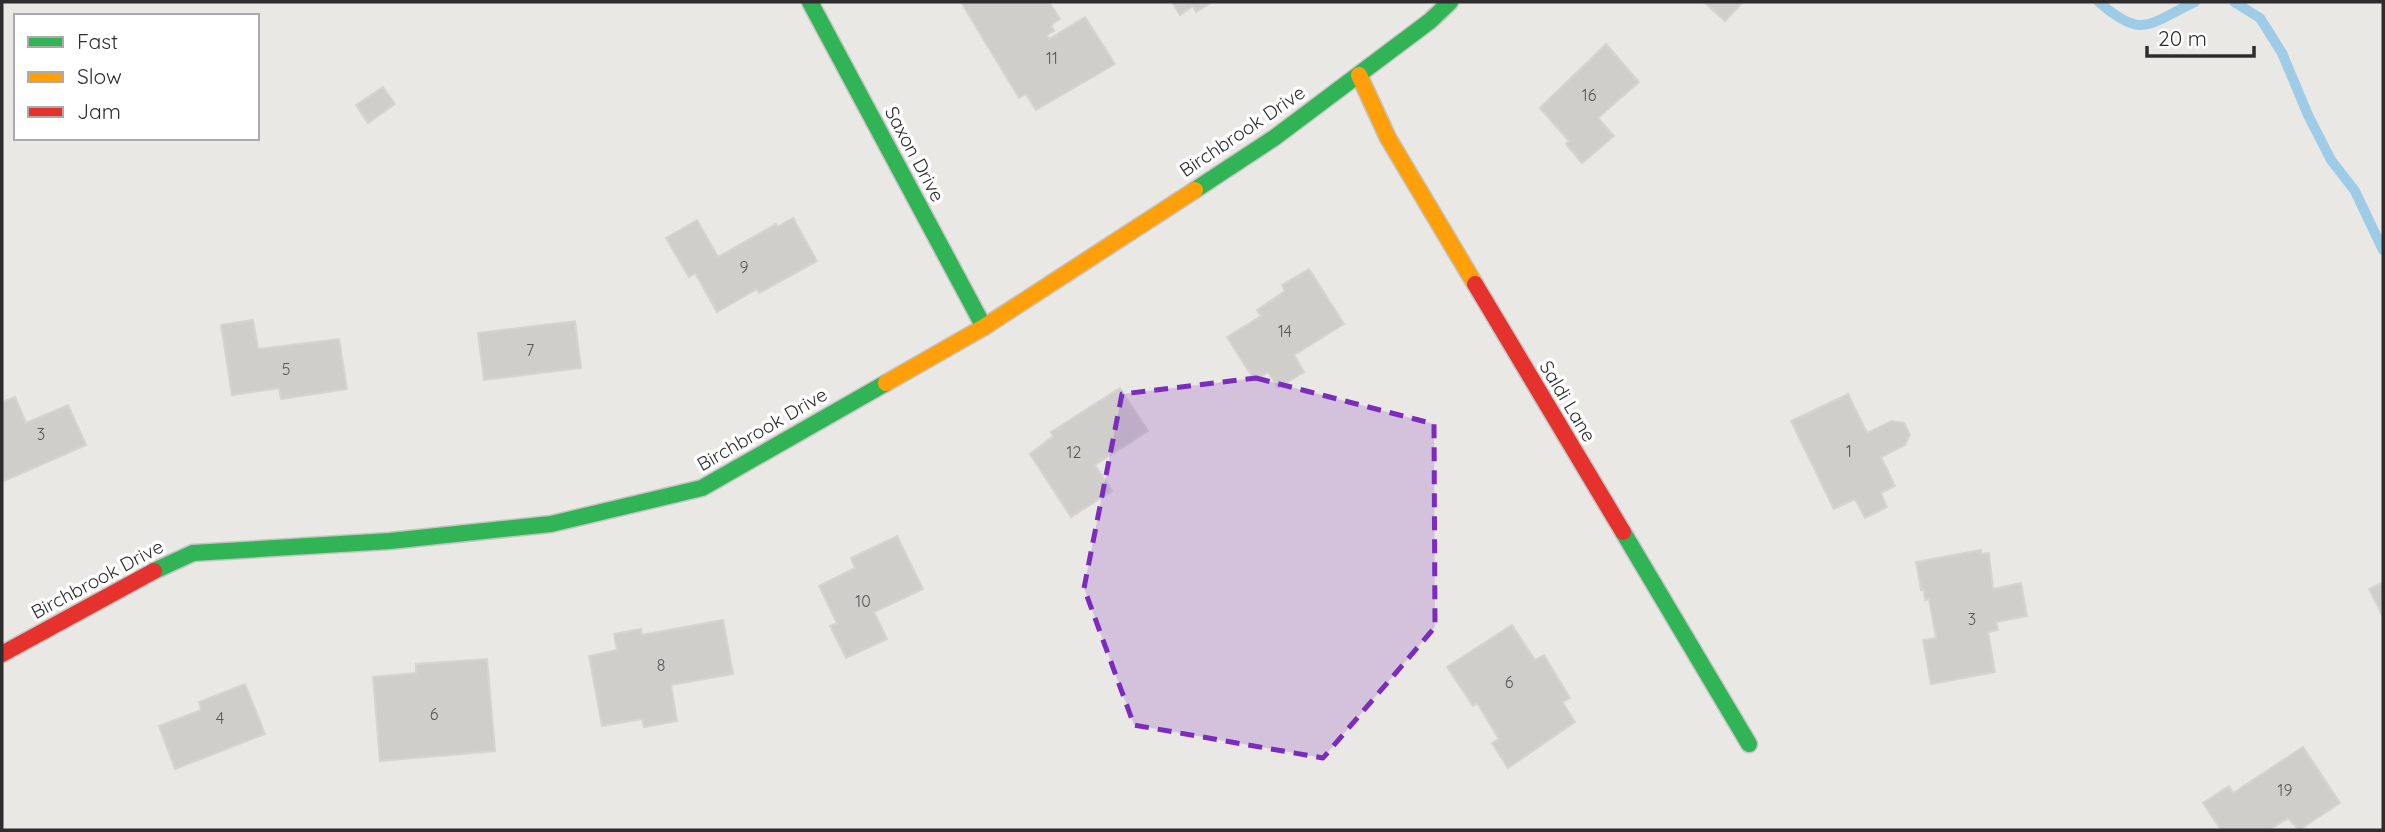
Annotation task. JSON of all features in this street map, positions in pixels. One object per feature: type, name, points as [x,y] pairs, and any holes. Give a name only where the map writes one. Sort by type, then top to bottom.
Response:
[{"type":"street","name":"Saxon Drive","points":[[810,2],[984,327]]},
{"type":"street","name":"Birchbrook Drive","points":[[2,654],[129,582],[192,553],[390,541],[551,524],[702,488],[984,327],[1274,138],[1359,75],[1450,2]]},
{"type":"street","name":"Saldi Lane","points":[[1359,75],[1388,138],[1749,744]]},
{"type":"highlighted area","points":[[1256,378],[1434,424],[1435,627],[1323,758],[1134,725],[1084,588],[1122,394]]},
{"type":"building","points":[[961,2],[1049,2],[1060,19],[1051,25],[1054,31],[1047,35],[1049,39],[1085,17],[1115,64],[1036,110],[1026,94],[1019,98]]},
{"type":"building","points":[[1172,2],[1212,2],[1196,12],[1193,6],[1180,15]]},
{"type":"building","points":[[1704,2],[1743,2],[1725,21]]},
{"type":"building","points":[[1606,44],[1639,82],[1598,118],[1614,136],[1582,163],[1566,144],[1569,141],[1540,108]]},
{"type":"building","points":[[383,87],[395,104],[368,123],[356,105]]},
{"type":"building","points":[[793,218],[817,261],[759,293],[757,289],[717,312],[695,273],[689,277],[666,238],[697,220],[718,257],[776,224],[777,227]]},
{"type":"building","points":[[1309,269],[1344,324],[1294,355],[1304,372],[1278,388],[1268,372],[1255,381],[1227,337],[1261,316],[1257,310],[1285,291],[1282,285]]},
{"type":"building","points":[[253,320],[258,349],[339,339],[347,389],[281,399],[279,388],[232,395],[221,325]]},
{"type":"building","points":[[575,321],[581,368],[484,380],[478,333]]},
{"type":"building","points":[[1120,388],[1148,431],[1095,465],[1112,491],[1071,517],[1030,454],[1053,436],[1051,432]]},
{"type":"building","points":[[1848,394],[1867,433],[1892,421],[1904,423],[1910,435],[1905,445],[1881,457],[1895,486],[1881,493],[1887,507],[1865,518],[1855,499],[1834,509],[1791,421]]},
{"type":"building","points":[[15,397],[26,423],[68,405],[86,445],[2,482],[2,402]]},
{"type":"building","points":[[897,536],[923,589],[874,612],[887,639],[846,658],[830,626],[837,623],[819,586],[855,568],[851,558]]},
{"type":"building","points":[[1981,550],[1981,554],[1989,553],[1993,589],[2021,583],[2027,616],[1996,622],[1998,630],[1988,632],[1995,672],[1931,684],[1923,640],[1936,638],[1929,599],[1925,600],[1924,590],[1921,590],[1916,562]]},
{"type":"building","points":[[2383,582],[2383,617],[2369,589]]},
{"type":"building","points":[[723,620],[733,674],[671,685],[677,721],[644,727],[642,719],[602,726],[589,656],[617,650],[614,634],[641,629],[642,635]]},
{"type":"building","points":[[1512,625],[1535,660],[1544,655],[1570,698],[1562,702],[1575,722],[1508,768],[1492,743],[1499,739],[1477,703],[1473,706],[1447,667]]},
{"type":"building","points":[[487,659],[495,751],[380,761],[373,677],[416,673],[416,664]]},
{"type":"building","points":[[245,684],[265,734],[175,769],[159,726],[201,710],[199,702]]},
{"type":"building","points":[[2303,747],[2340,803],[2299,830],[2288,818],[2269,830],[2221,830],[2203,803],[2229,786],[2233,793]]},
{"type":"waterway","points":[[2099,2],[2114,14],[2137,25],[2156,22],[2195,2]]},
{"type":"waterway","points":[[2234,2],[2260,18],[2282,53],[2308,115],[2331,160],[2355,191],[2383,250]]},
{"type":"traffic: fast","points":[[810,2],[984,327]]},
{"type":"traffic: fast","points":[[1195,190],[1274,138],[1430,21],[1450,2]]},
{"type":"traffic: fast","points":[[154,571],[193,553],[390,541],[551,524],[702,488],[886,383]]},
{"type":"traffic: fast","points":[[1623,532],[1749,744]]},
{"type":"traffic: slow","points":[[1359,75],[1388,138],[1475,284]]},
{"type":"traffic: slow","points":[[886,383],[984,327],[1195,190]]},
{"type":"traffic: jam","points":[[1475,284],[1623,532]]},
{"type":"traffic: jam","points":[[2,654],[154,571]]}]
